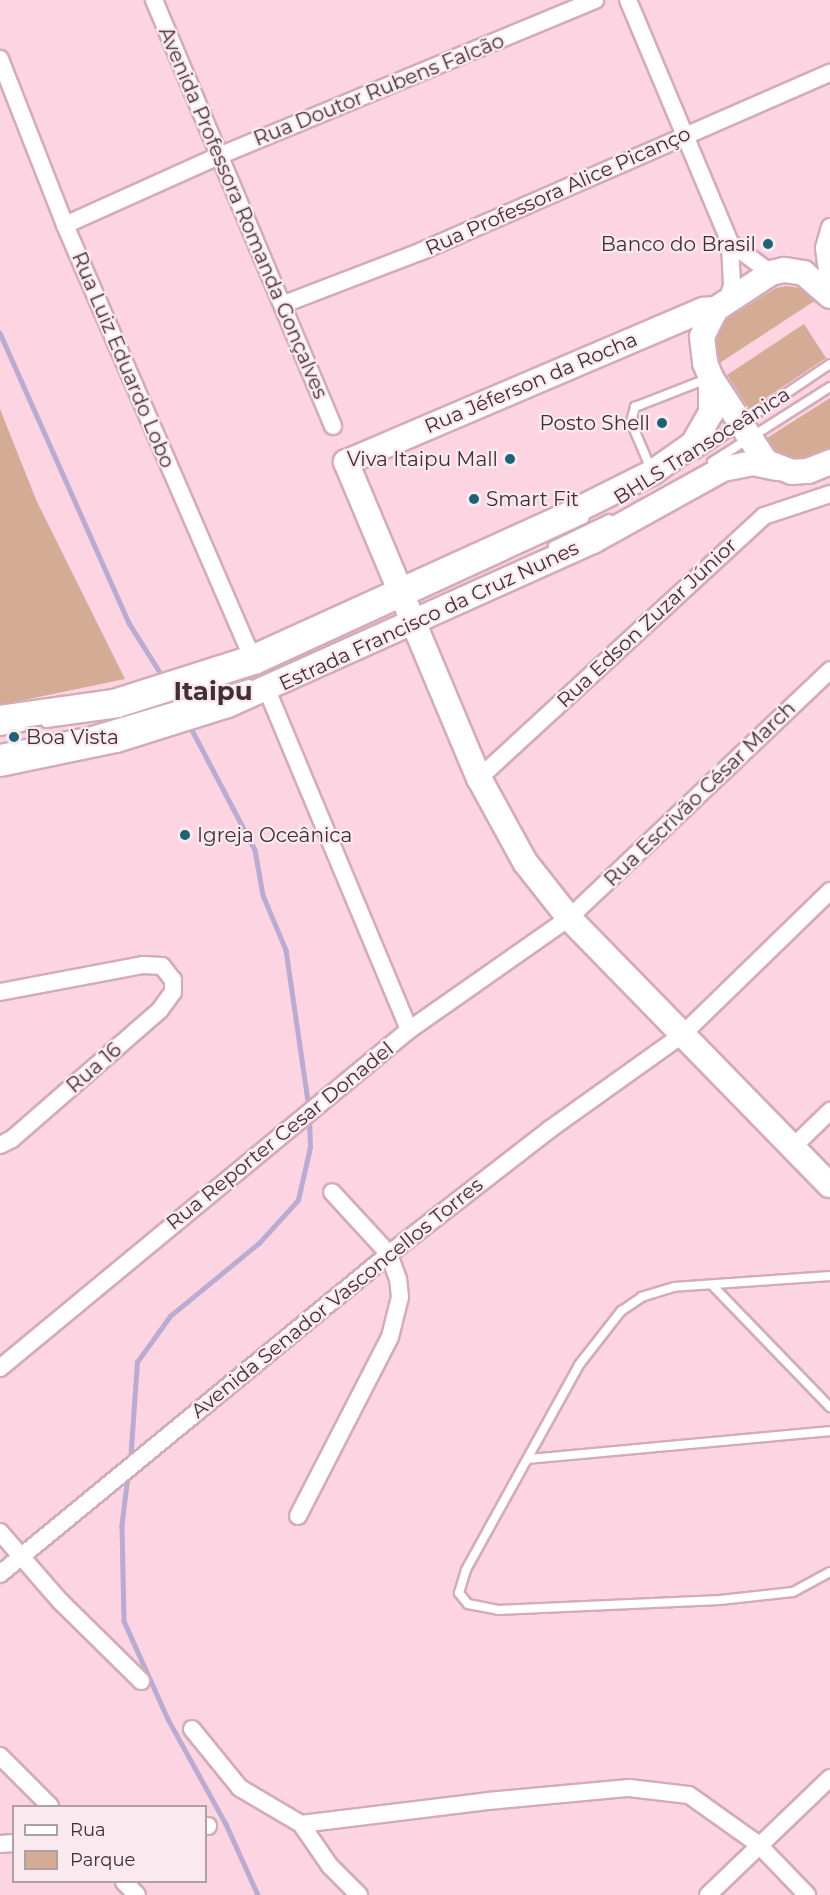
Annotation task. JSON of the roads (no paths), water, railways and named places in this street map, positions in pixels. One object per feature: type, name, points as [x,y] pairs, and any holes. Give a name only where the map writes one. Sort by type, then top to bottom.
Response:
[{"type":"main road","points":[[771,273],[784,270],[804,273],[830,294]]},
{"type":"main road","name":"Rua Jéferson da Rocha","points":[[407,608],[346,462],[703,310],[722,304],[771,273]]},
{"type":"main road","points":[[722,304],[702,337],[705,363],[711,378],[760,455],[776,468]]},
{"type":"main road","name":"Estrada Francisco da Cruz Nunes","points":[[0,764],[116,740],[267,690],[407,608],[653,472],[682,453],[703,432],[711,413],[711,378]]},
{"type":"main road","name":"Estrada Francisco da Cruz Nunes","points":[[0,718],[114,702],[407,608],[593,541],[723,469],[738,464],[792,472],[827,466]]},
{"type":"main road","points":[[407,608],[479,778],[525,862],[569,918],[830,1185]]},
{"type":"street","points":[[155,3],[172,0]]},
{"type":"street","name":"Rua Doutor Rubens Falcão","points":[[65,225],[221,155],[595,0]]},
{"type":"street","points":[[628,0],[730,243],[732,285],[722,304]]},
{"type":"street","name":"Avenida Professora Romanda Gonçalves","points":[[155,3],[284,304],[333,426]]},
{"type":"street","name":"Rua Luiz Eduardo Lobo","points":[[0,59],[65,225],[252,658]]},
{"type":"street","name":"Rua Professora Alice Picanço","points":[[284,304],[422,251],[830,73]]},
{"type":"street","points":[[830,227],[824,248],[830,294]]},
{"type":"street","points":[[730,243],[771,273]]},
{"type":"street","name":"Rua Edson Zuzar Júnior","points":[[479,778],[747,530],[776,510],[830,494]]},
{"type":"street","name":"Rua Escrivão César March","points":[[569,918],[830,670]]},
{"type":"street","points":[[267,690],[410,1030]]},
{"type":"street","name":"Avenida Senador Vasconcellos Torres","points":[[0,1574],[389,1254],[550,1129],[683,1034],[830,891]]},
{"type":"street","name":"Rua Reporter Cesar Donadel","points":[[0,1368],[410,1030],[569,918]]},
{"type":"street","name":"Rua 16","points":[[0,992],[143,965],[162,966],[174,980],[173,992],[160,1010],[12,1139],[0,1145]]},
{"type":"street","points":[[793,1147],[830,1111]]},
{"type":"street","points":[[298,1516],[398,1316],[398,1279],[389,1254],[332,1191]]},
{"type":"street","points":[[0,1532],[19,1557],[141,1681]]},
{"type":"street","points":[[192,1729],[240,1788],[301,1824],[330,1866],[359,1895]]},
{"type":"street","points":[[0,1756],[49,1805]]},
{"type":"street","points":[[708,1895],[758,1844],[830,1778]]},
{"type":"street","points":[[301,1824],[488,1801],[652,1788],[703,1802],[758,1844],[807,1895]]},
{"type":"street","points":[[126,1883],[137,1895]]},
{"type":"lane","name":"BHLS Transoceânica","points":[[702,467],[830,364]]},
{"type":"lane","points":[[653,472],[631,422],[635,407],[711,378]]},
{"type":"lane","name":"BHLS Transoceânica","points":[[0,749],[88,732],[207,698],[284,669],[566,530],[686,461],[830,387]]},
{"type":"lane","name":"BHLS Transoceânica","points":[[543,551],[617,514]]},
{"type":"lane","name":"BHLS Transoceânica","points":[[0,731],[89,720],[195,692],[258,669],[522,561]]},
{"type":"lane","points":[[830,1276],[660,1290],[621,1311],[579,1365],[460,1585],[459,1593],[468,1604],[498,1610],[720,1600],[793,1592],[830,1572]]},
{"type":"lane","points":[[712,1286],[830,1407]]},
{"type":"lane","points":[[528,1459],[830,1431]]},
{"type":"waterway","points":[[0,333],[129,623],[163,677]]},
{"type":"waterway","points":[[192,730],[255,850],[263,895],[286,950],[309,1108]]},
{"type":"waterway","points":[[130,1462],[137,1362],[170,1316],[259,1243],[298,1200],[310,1147],[309,1120]]},
{"type":"waterway","points":[[128,1476],[122,1525],[124,1621],[168,1719],[226,1824],[258,1895]]},
{"type":"place","name":"Banco do Brasil","points":[[768,244]]},
{"type":"place","name":"Posto Shell","points":[[662,423]]},
{"type":"place","name":"Viva Itaipu Mall","points":[[510,459]]},
{"type":"place","name":"Smart Fit","points":[[474,499]]},
{"type":"place","name":"Boa Vista","points":[[14,737]]},
{"type":"place","name":"Igreja Oceânica","points":[[185,835]]},
{"type":"district","name":"Itaipu","points":[[213,692]]}]
